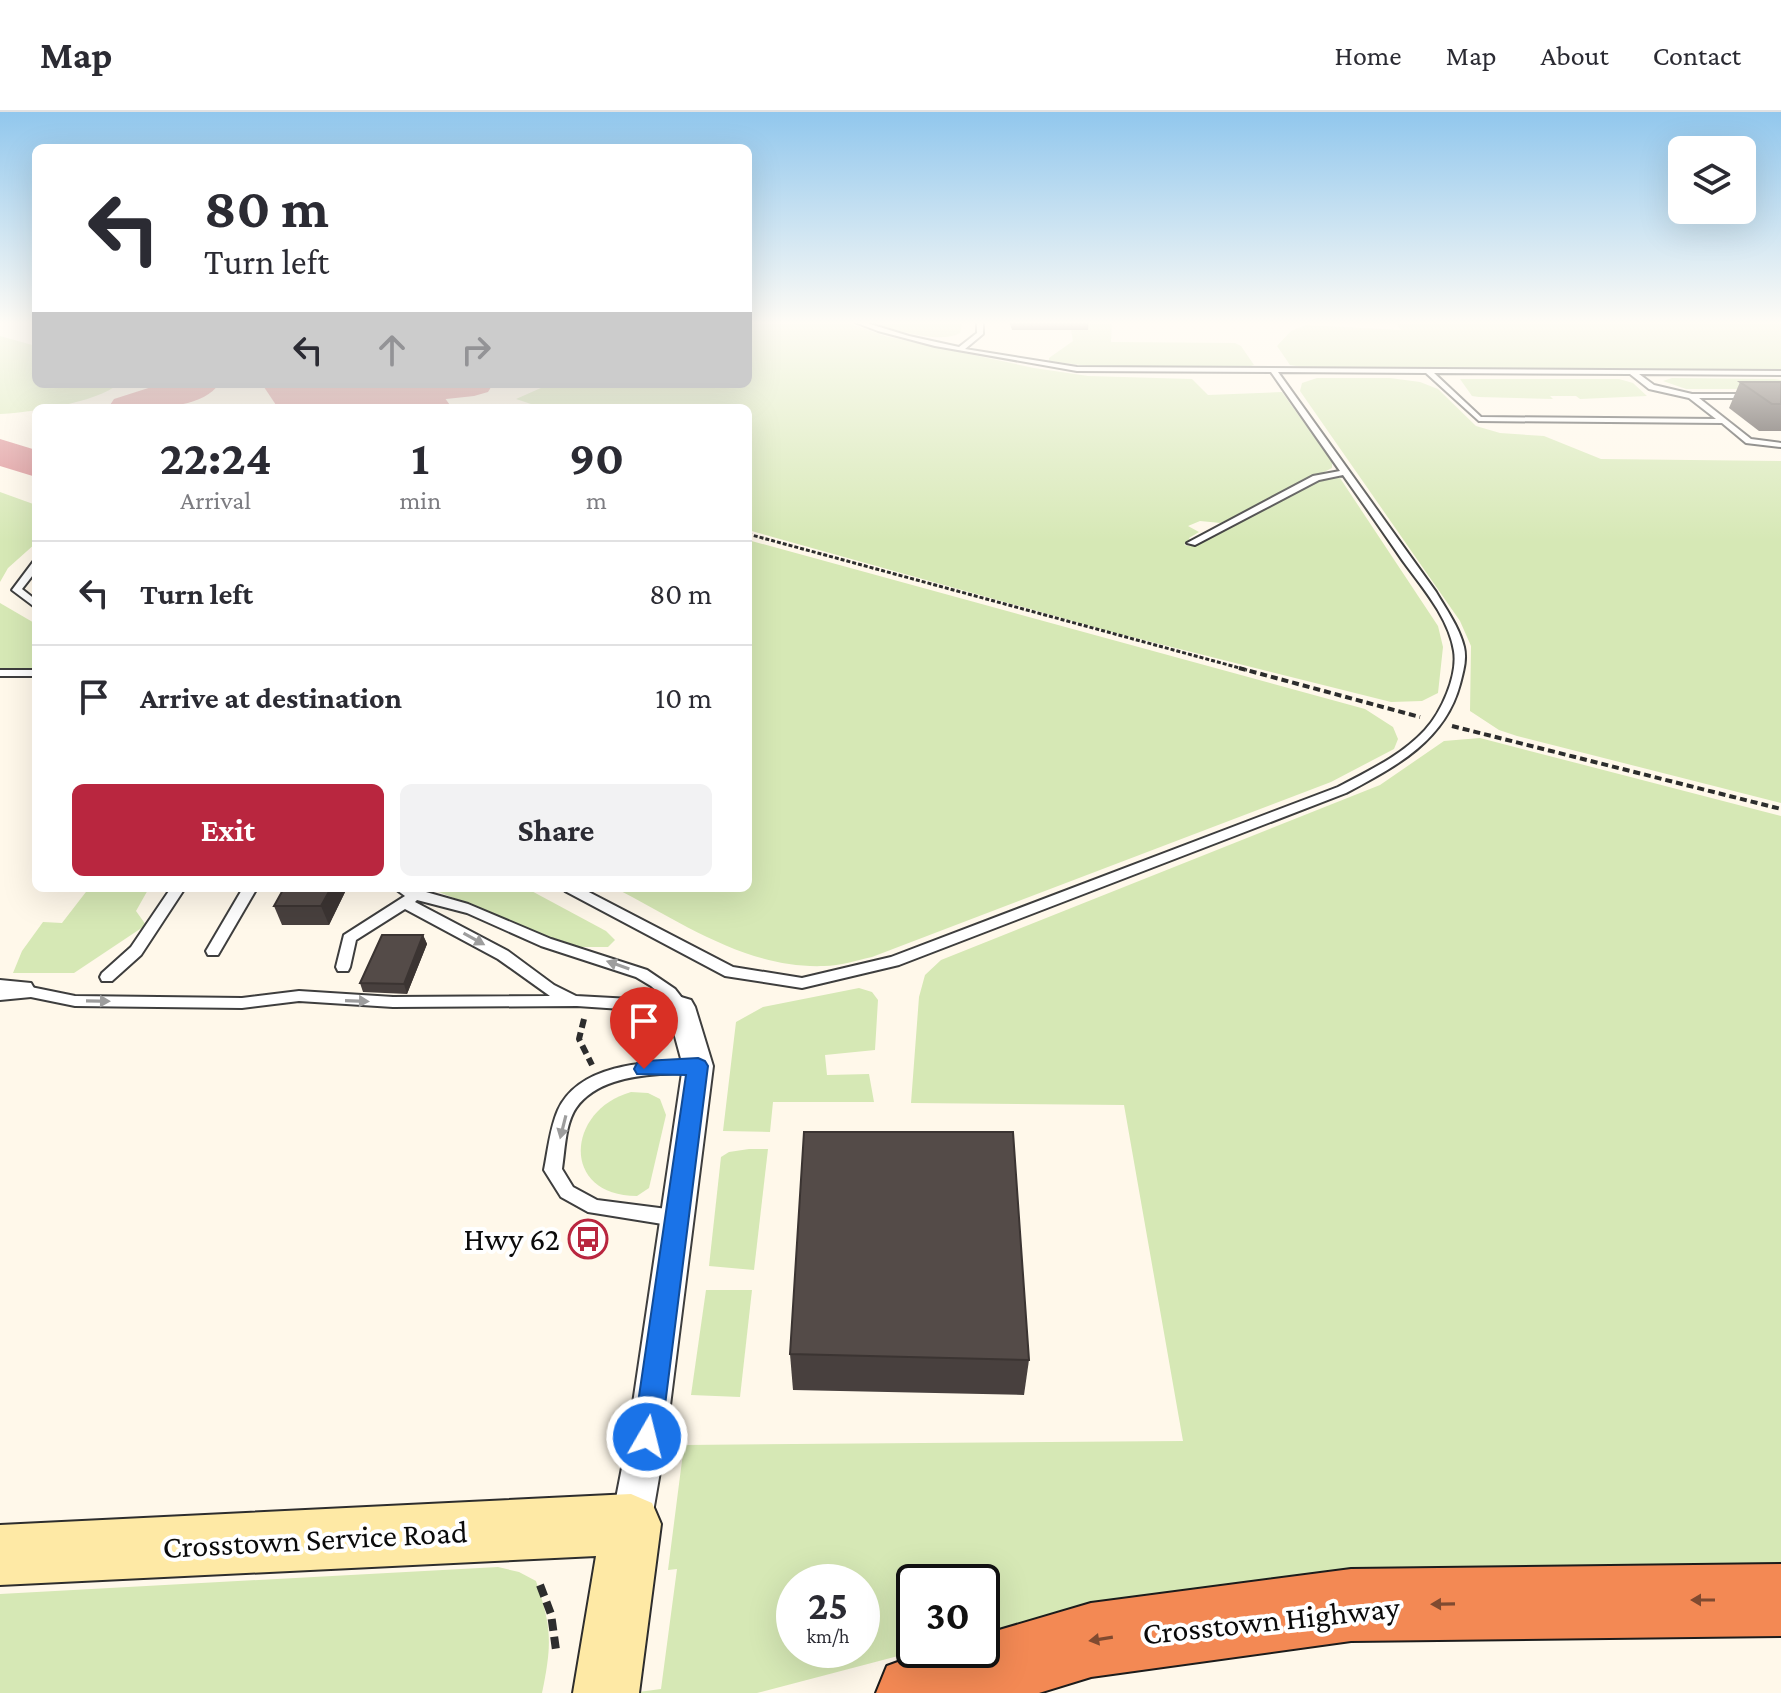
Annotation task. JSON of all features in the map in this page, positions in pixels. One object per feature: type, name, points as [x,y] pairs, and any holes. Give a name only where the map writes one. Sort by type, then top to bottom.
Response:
[{"type":"highway","name":"Crosstown Highway","points":[[914,1693],[1091,1640],[1351,1605],[1781,1600]]},
{"type":"street","points":[[592,1662],[631,1524],[647,1437],[698,1066],[681,1007]]},
{"type":"street","name":"Crosstown Service Road","points":[[0,1555],[631,1524]]},
{"type":"lane","points":[[578,892],[730,972],[802,983],[894,961],[1342,790],[1403,758],[1439,723],[1453,696],[1460,655],[1450,626],[1432,594],[1290,395]]},
{"type":"lane","points":[[1453,395],[1479,419],[1722,421]]},
{"type":"lane","points":[[1687,395],[1781,396]]},
{"type":"lane","points":[[1692,396],[1749,441],[1781,445]]},
{"type":"lane","points":[[1192,543],[1316,478],[1345,472]]},
{"type":"lane","points":[[32,568],[17,590],[32,602]]},
{"type":"lane","points":[[0,673],[32,673]]},
{"type":"lane","points":[[107,977],[136,951],[175,892]]},
{"type":"lane","points":[[213,951],[248,892]]},
{"type":"lane","points":[[10,990],[75,1001],[242,1003],[299,996],[573,1008],[681,1007],[671,990],[625,966],[557,947],[469,909],[407,896],[349,938],[343,967]]},
{"type":"lane","points":[[407,896],[503,955],[573,1008]]},
{"type":"lane","points":[[675,1218],[594,1207],[567,1192],[553,1170],[569,1105],[603,1078],[644,1069],[698,1066]]},
{"type":"path","points":[[752,535],[1439,723],[1781,809]]},
{"type":"path","points":[[573,1008],[585,1015],[579,1039],[586,1058],[603,1078]]},
{"type":"path","points":[[540,1585],[551,1614],[592,1662]]},
{"type":"green space","points":[[0,395],[99,395],[68,404],[32,404],[32,410],[0,414]]},
{"type":"green space","points":[[526,395],[1284,395],[1332,462],[1332,468],[1221,523],[1200,521],[1188,526],[1199,532],[1184,545],[1191,546],[1322,479],[1340,478],[1438,626],[1443,647],[1438,693],[1422,701],[1391,702],[1112,632],[752,531],[752,404],[531,404],[516,399]]},
{"type":"green space","points":[[1303,395],[1444,395],[1476,426],[1500,433],[1544,436],[1601,459],[1781,461],[1781,803],[1499,730],[1470,711],[1471,646],[1460,621]]},
{"type":"green space","points":[[1471,395],[1647,396],[1580,399],[1576,396],[1550,396],[1553,399]]},
{"type":"green space","points":[[0,492],[32,504],[32,547],[8,568],[0,582]]},
{"type":"green space","points":[[752,541],[1365,709],[1393,727],[1398,739],[1394,749],[1331,782],[872,957],[824,966],[796,965],[741,952],[622,892],[752,892]]},
{"type":"green space","points":[[0,603],[32,622],[32,671],[0,671]]},
{"type":"green space","points":[[1480,738],[1781,816],[1781,1567],[1000,1634],[1000,1564],[896,1564],[896,1657],[880,1661],[880,1564],[776,1564],[776,1668],[852,1668],[757,1693],[631,1693],[661,1689],[677,1569],[668,1570],[684,1445],[1183,1441],[1124,1105],[911,1103],[919,997],[925,975],[941,960],[1380,785],[1444,741]]},
{"type":"green space","points":[[86,892],[147,892],[136,911],[146,925],[74,973],[13,973],[22,951],[43,922],[62,923]]},
{"type":"green space","points":[[439,892],[533,892],[606,931],[615,940],[608,947],[580,947]]},
{"type":"green space","points":[[859,988],[872,992],[878,1000],[875,1050],[825,1055],[827,1075],[869,1074],[874,1102],[773,1102],[770,1132],[723,1131],[736,1022],[763,1007]]},
{"type":"green space","points":[[631,1092],[648,1093],[660,1099],[666,1115],[649,1188],[637,1196],[612,1192],[594,1182],[584,1168],[581,1151],[584,1133],[594,1116],[609,1102]]},
{"type":"green space","points":[[768,1149],[754,1270],[709,1266],[721,1157],[729,1152]]},
{"type":"green space","points":[[706,1290],[752,1290],[740,1397],[691,1395]]},
{"type":"green space","points":[[498,1567],[519,1572],[536,1581],[549,1636],[542,1693],[0,1693],[0,1594]]},
{"type":"building","points":[[1759,395],[1781,395],[1781,404],[1772,404]]},
{"type":"building","points":[[282,892],[329,892],[321,906],[274,906]]},
{"type":"building","points":[[382,935],[423,935],[404,984],[360,983]]},
{"type":"building","points":[[804,1132],[1013,1132],[1029,1360],[790,1354]]},
{"type":"taxiway","points":[[140,404],[168,395]]},
{"type":"taxiway","points":[[339,395],[349,404]]},
{"type":"taxiway","points":[[0,452],[32,463]]},
{"type":"runway","points":[[351,395],[386,404]]},
{"type":"place","name":"Hwy 62","points":[[588,1239]]},
{"type":"route","points":[[644,1069],[698,1066],[647,1437]]}]
